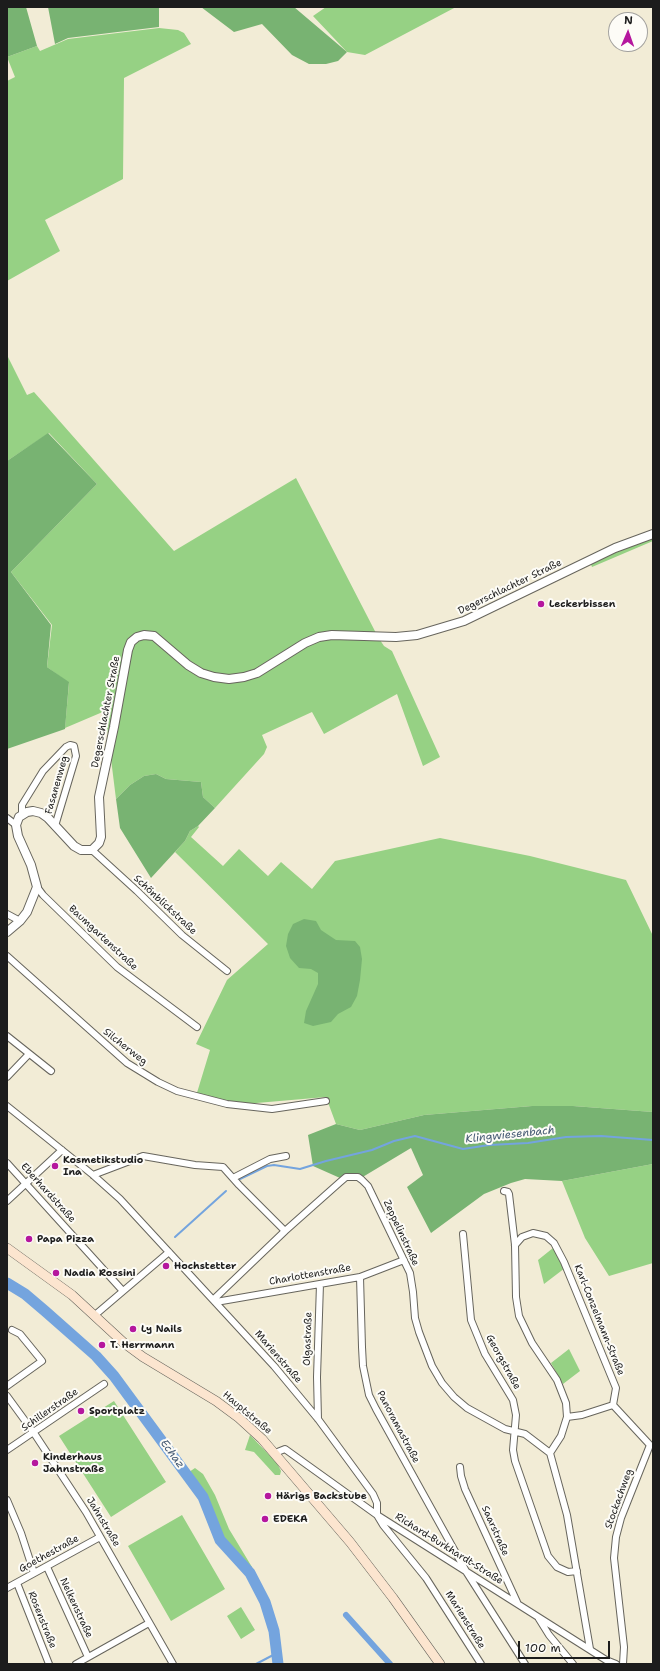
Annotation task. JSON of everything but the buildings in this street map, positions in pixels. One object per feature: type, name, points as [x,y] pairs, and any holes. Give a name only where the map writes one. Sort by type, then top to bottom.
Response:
[{"type":"main road","name":"Hauptstraße","points":[[7,1248],[72,1295],[137,1353],[210,1397],[252,1429],[275,1453],[354,1547],[440,1664]]},
{"type":"street","name":"Degerschlachter Straße","points":[[92,850],[99,843],[101,836],[99,797],[128,650],[131,642],[137,637],[144,635],[154,636],[188,665],[201,673],[229,679],[244,677],[258,673],[305,643],[319,637],[332,635],[396,637],[417,635],[464,621],[621,545],[653,534]]},
{"type":"street","name":"Fasanenweg","points":[[22,814],[22,805],[43,771],[66,747],[70,745],[74,746],[76,756],[55,826]]},
{"type":"street","points":[[7,932],[20,921],[30,906],[37,887],[31,865],[18,836],[16,825],[22,814],[33,811],[41,813],[74,846],[81,850],[92,850]]},
{"type":"street","points":[[7,818],[16,825]]},
{"type":"street","name":"Schönblickstraße","points":[[92,850],[182,935],[227,971]]},
{"type":"street","name":"Baumgartenstraße","points":[[37,887],[46,898],[117,967],[197,1027]]},
{"type":"street","points":[[7,914],[20,921]]},
{"type":"street","name":"Silcherweg","points":[[7,956],[116,1054],[132,1067],[158,1082],[177,1090],[227,1104],[272,1109],[326,1101]]},
{"type":"street","points":[[7,1036],[51,1071]]},
{"type":"street","points":[[7,1077],[29,1054]]},
{"type":"street","name":"Marienstraße","points":[[7,1106],[94,1175],[120,1200],[274,1366],[318,1419],[373,1494],[377,1503],[377,1515],[383,1526],[426,1578],[481,1664]]},
{"type":"street","points":[[7,1202],[62,1150]]},
{"type":"street","points":[[94,1175],[143,1156],[195,1165],[223,1167],[285,1231]]},
{"type":"street","points":[[233,1178],[270,1160],[286,1156]]},
{"type":"street","name":"Eberhardstraße","points":[[7,1163],[122,1290]]},
{"type":"street","name":"Zeppelinstraße","points":[[215,1301],[285,1231],[339,1183],[346,1177],[358,1177],[368,1186],[410,1273],[415,1318],[419,1332],[432,1366],[442,1383],[454,1397],[467,1408],[505,1429],[525,1434],[550,1453]]},
{"type":"street","points":[[504,1191],[508,1192],[509,1194],[515,1245],[516,1297],[519,1316],[532,1343],[557,1380],[566,1403],[567,1417],[561,1436],[550,1453],[567,1515],[590,1649]]},
{"type":"street","name":"Karl-Conzelmann-Straße","points":[[515,1245],[522,1237],[533,1233],[546,1236],[554,1243],[564,1262],[616,1388],[613,1405]]},
{"type":"street","name":"Georgstraße","points":[[463,1234],[471,1320],[485,1354],[513,1400],[516,1415],[513,1450],[515,1461],[548,1556],[557,1567],[568,1572],[577,1571]]},
{"type":"street","points":[[95,1315],[122,1290],[169,1252]]},
{"type":"street","name":"Charlottenstraße","points":[[215,1301],[360,1277],[404,1260]]},
{"type":"street","name":"Panoramastraße","points":[[360,1277],[363,1366],[369,1395],[467,1573],[525,1664]]},
{"type":"street","name":"Olgastraße","points":[[318,1419],[317,1377],[320,1284]]},
{"type":"street","points":[[7,1386],[42,1361],[20,1334],[12,1330]]},
{"type":"street","name":"Schillerstraße","points":[[7,1450],[104,1384]]},
{"type":"street","name":"Jahnstraße","points":[[7,1396],[34,1433],[78,1500],[173,1664]]},
{"type":"street","points":[[567,1417],[582,1415],[613,1405]]},
{"type":"street","name":"Stockachweg","points":[[613,1405],[650,1445],[621,1518],[616,1537],[614,1558],[624,1647],[623,1664]]},
{"type":"street","name":"Richard-Burkhardt-Straße","points":[[275,1453],[285,1449],[377,1515],[467,1573],[517,1602],[606,1660],[616,1664]]},
{"type":"street","name":"Saarstraße","points":[[460,1467],[465,1489],[517,1602]]},
{"type":"street","points":[[7,1500],[21,1533],[34,1573]]},
{"type":"street","name":"Goethestraße","points":[[7,1588],[100,1537]]},
{"type":"street","name":"Nelkenstraße","points":[[47,1567],[88,1657]]},
{"type":"street","name":"Rosenstraße","points":[[17,1583],[49,1664]]},
{"type":"street","points":[[538,1617],[549,1635],[573,1664]]},
{"type":"street","points":[[76,1664],[149,1623]]},
{"type":"green space","points":[[7,7],[26,7],[37,46],[7,57]]},
{"type":"green space","points":[[48,7],[159,7],[159,27],[68,38],[55,44]]},
{"type":"green space","points":[[201,7],[294,7],[347,52],[338,61],[326,64],[309,64],[292,55],[262,24],[234,32]]},
{"type":"green space","points":[[326,7],[456,7],[365,55],[347,52],[313,16]]},
{"type":"green space","points":[[159,28],[178,30],[184,33],[191,44],[124,78],[123,179],[45,220],[60,251],[7,281],[7,81],[15,77],[7,57],[37,46],[40,51],[68,39]]},
{"type":"green space","points":[[7,355],[27,395],[34,392],[174,551],[296,478],[378,637],[384,646],[392,651],[440,757],[423,766],[397,694],[324,734],[312,712],[262,735],[267,747],[264,754],[215,808],[203,797],[201,782],[166,779],[156,774],[144,776],[130,785],[116,799],[105,711],[65,728],[69,683],[47,667],[52,625],[11,572],[97,484],[49,433],[7,461]]},
{"type":"green space","points":[[48,433],[97,484],[11,572],[51,625],[47,667],[69,682],[65,729],[7,749],[7,461]]},
{"type":"green space","points":[[653,534],[653,541],[592,567],[589,560]]},
{"type":"green space","points":[[156,774],[166,779],[201,782],[203,797],[215,808],[198,826],[190,831],[185,841],[151,878],[120,828],[116,799],[130,785],[144,776]]},
{"type":"green space","points":[[198,826],[199,827],[191,837],[223,866],[239,849],[268,876],[281,862],[312,889],[335,861],[440,838],[530,856],[626,880],[653,936],[653,1112],[573,1106],[532,1106],[424,1115],[360,1130],[336,1124],[326,1097],[245,1104],[196,1096],[210,1050],[196,1044],[227,980],[268,944],[175,852],[185,841],[190,831]]},
{"type":"green space","points":[[304,919],[316,921],[321,930],[336,940],[355,941],[360,947],[362,959],[357,996],[351,1007],[338,1014],[331,1022],[313,1026],[304,1023],[306,1011],[318,984],[318,973],[311,969],[299,968],[290,958],[286,946],[288,934],[293,924]]},
{"type":"green space","points":[[532,1106],[573,1106],[653,1112],[653,1164],[562,1181],[525,1179],[511,1183],[484,1194],[431,1233],[407,1187],[423,1175],[411,1148],[356,1181],[352,1178],[340,1178],[313,1166],[308,1135],[336,1124],[360,1130],[424,1115]]},
{"type":"green space","points":[[653,1164],[653,1263],[609,1276],[585,1238],[562,1181]]},
{"type":"green space","points":[[553,1248],[565,1268],[544,1284],[538,1260]]},
{"type":"green space","points":[[569,1349],[580,1371],[563,1384],[551,1363]]},
{"type":"green space","points":[[114,1401],[166,1482],[111,1517],[59,1436]]},
{"type":"green space","points":[[250,1435],[277,1463],[281,1471],[280,1475],[275,1475],[254,1452],[245,1450]]},
{"type":"green space","points":[[195,1468],[203,1474],[215,1495],[229,1529],[252,1567],[250,1573],[220,1540],[203,1497],[186,1474]]},
{"type":"green space","points":[[182,1515],[225,1589],[171,1621],[128,1546]]},
{"type":"green space","points":[[241,1607],[255,1630],[241,1639],[227,1616]]},
{"type":"waterway","name":"Klingwiesenbach","points":[[240,1179],[267,1166],[274,1165],[300,1169],[372,1150],[394,1141],[415,1136],[463,1149],[489,1145],[528,1143],[566,1137],[601,1136],[653,1140]]},
{"type":"waterway","points":[[175,1237],[226,1191]]},
{"type":"waterway","name":"Echaz","points":[[7,1283],[25,1294],[96,1356],[114,1376],[203,1497],[220,1540],[250,1573],[265,1602],[274,1631],[278,1664]]},
{"type":"waterway","points":[[346,1615],[390,1664]]},
{"type":"waterway","points":[[256,1664],[277,1653]]},
{"type":"place","name":"Leckerbissen","points":[[541,604]]},
{"type":"place","name":"Kosmetikstudio Ina","points":[[55,1166]]},
{"type":"place","name":"Papa Pizza","points":[[29,1239]]},
{"type":"place","name":"Hochstetter","points":[[166,1266]]},
{"type":"place","name":"Nadia Rossini","points":[[56,1273]]},
{"type":"place","name":"Ly Nails","points":[[133,1329]]},
{"type":"place","name":"T. Herrmann","points":[[102,1345]]},
{"type":"place","name":"Sportplatz","points":[[81,1411]]},
{"type":"place","name":"Kinderhaus Jahnstraße","points":[[35,1463]]},
{"type":"place","name":"Härigs Backstube","points":[[268,1496]]},
{"type":"place","name":"EDEKA","points":[[265,1519]]}]
